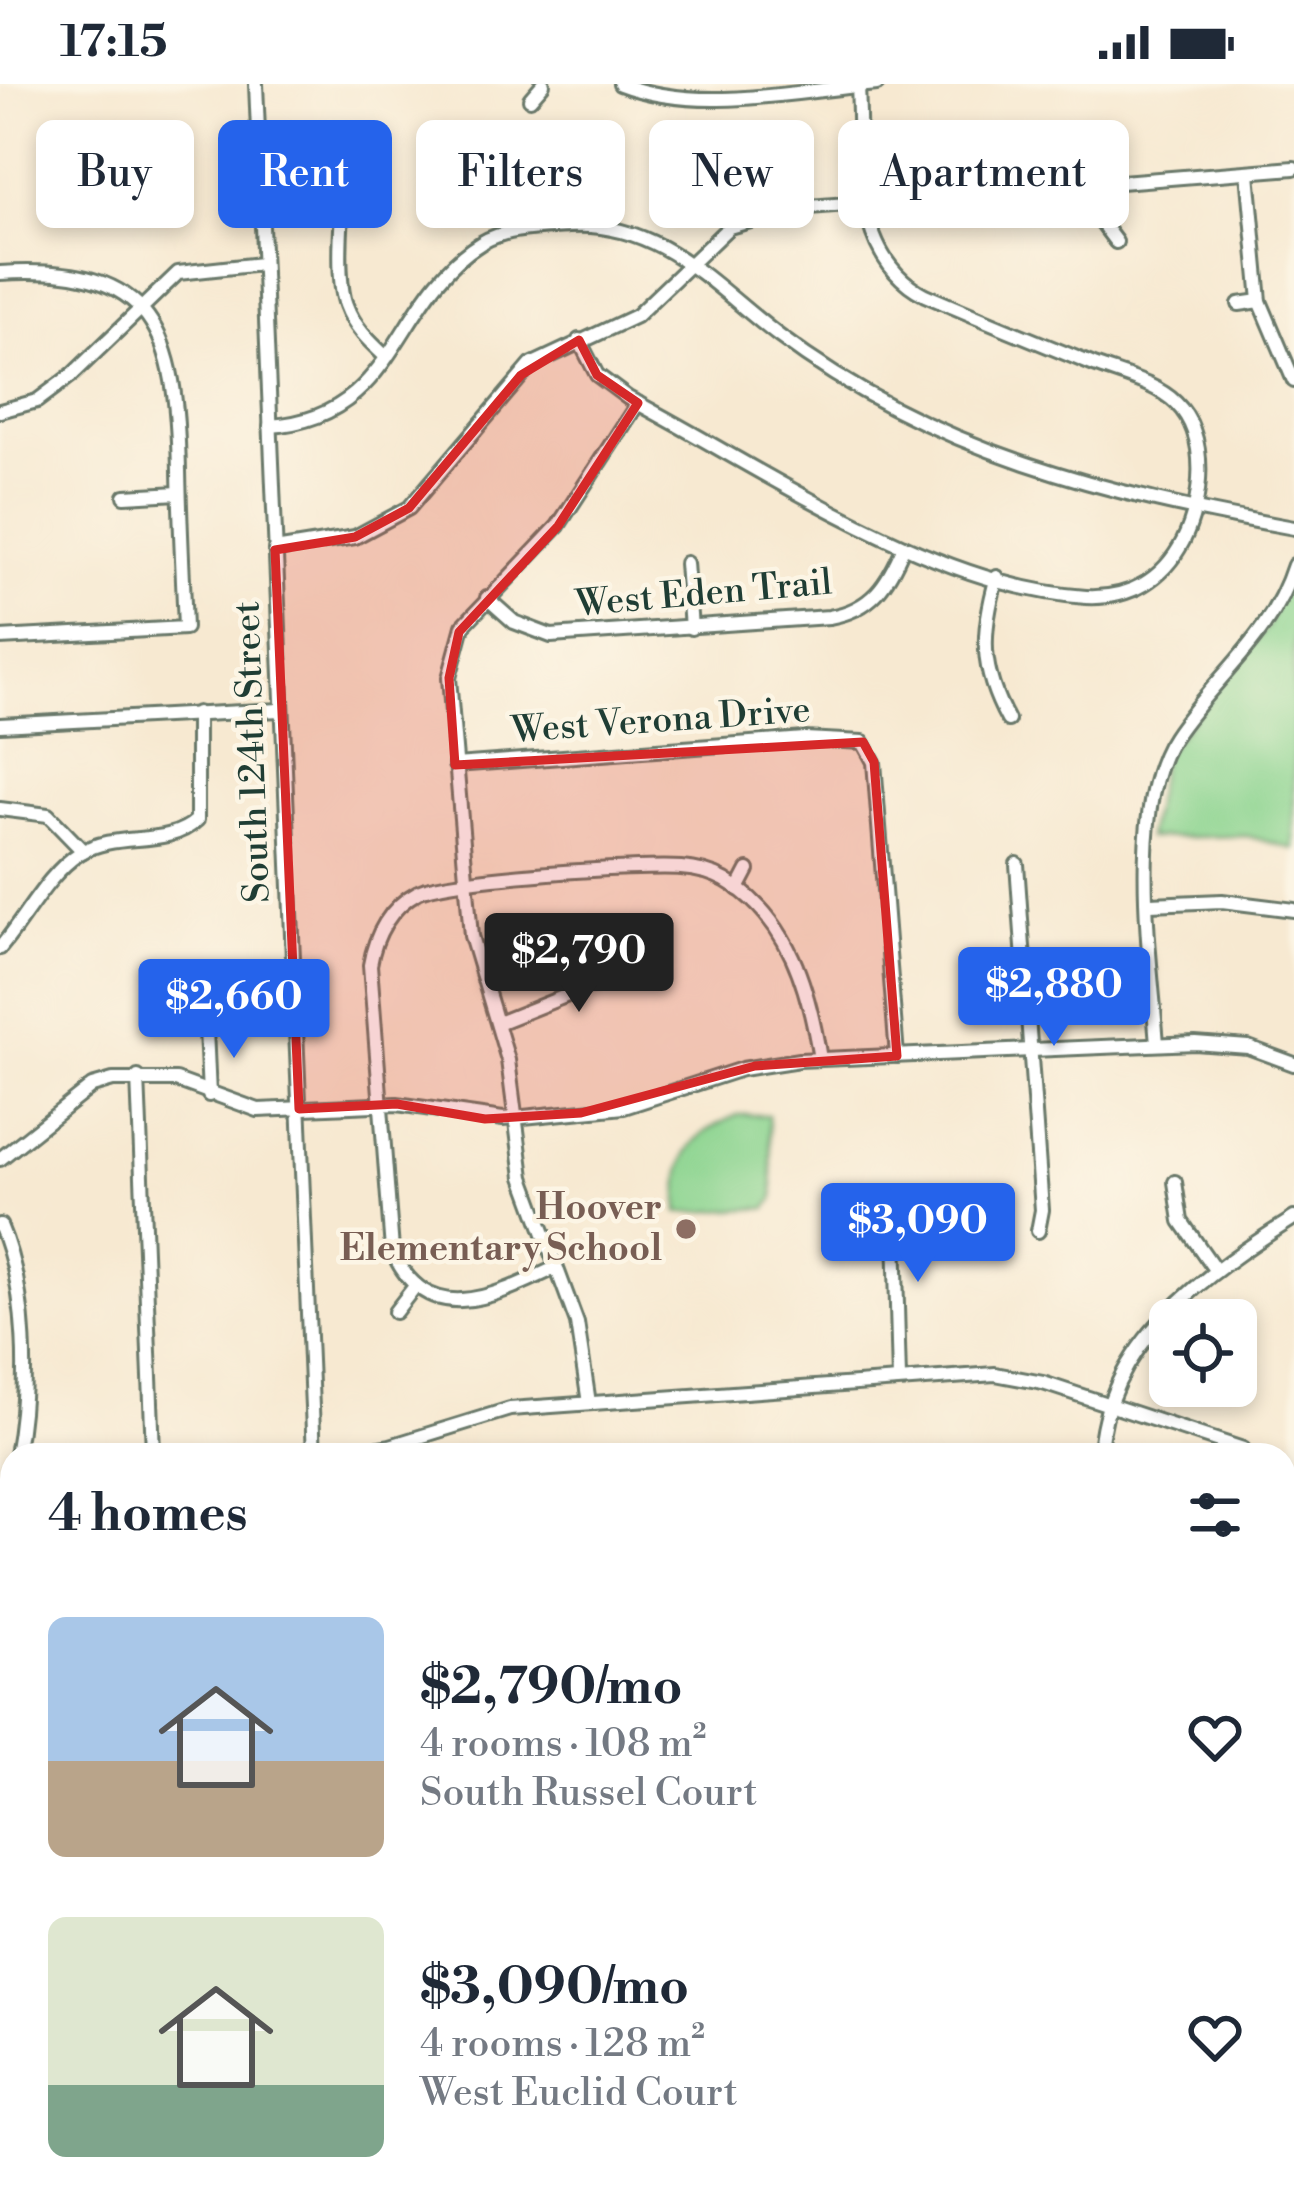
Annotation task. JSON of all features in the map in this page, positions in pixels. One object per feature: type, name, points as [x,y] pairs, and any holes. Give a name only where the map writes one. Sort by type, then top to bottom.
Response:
[{"type":"street","name":"South 124th Street","points":[[256,84],[313,1443]]},
{"type":"street","points":[[530,99],[543,84]]},
{"type":"street","points":[[620,84],[697,98],[877,84]]},
{"type":"street","points":[[858,86],[860,120]]},
{"type":"street","points":[[1129,182],[1294,168]]},
{"type":"street","points":[[1248,172],[1260,301],[1294,381]]},
{"type":"street","points":[[276,551],[355,537],[410,508],[521,375],[544,356],[636,316],[718,234],[748,218],[838,206]]},
{"type":"street","points":[[270,426],[299,424],[332,413],[386,357],[462,258],[494,237],[572,225],[616,227],[650,238],[815,362],[931,428],[1067,480],[1191,510],[1294,528]]},
{"type":"street","points":[[344,228],[341,285],[356,326],[386,357]]},
{"type":"street","points":[[579,340],[597,375],[638,403],[904,546],[1063,594],[1123,594],[1152,580],[1170,562],[1191,510],[1198,444],[1177,404],[1151,388],[907,285],[873,240],[871,228]]},
{"type":"street","points":[[1106,228],[1116,242]]},
{"type":"street","points":[[0,411],[37,401],[178,273],[212,265],[261,264]]},
{"type":"street","points":[[0,273],[95,278],[129,296],[165,340],[177,397],[185,628],[0,638]]},
{"type":"street","points":[[1239,304],[1260,301]]},
{"type":"street","points":[[589,1403],[577,1323],[530,1208],[498,1023],[478,965],[465,881],[451,657],[463,626],[558,526],[638,403]]},
{"type":"street","points":[[124,496],[179,493]]},
{"type":"street","name":"West Eden Trail","points":[[487,598],[514,622],[551,636],[854,611],[878,596],[904,546]]},
{"type":"street","points":[[686,563],[691,628]]},
{"type":"street","points":[[1157,1044],[1148,806],[1163,755],[1268,626],[1294,565]]},
{"type":"street","points":[[997,577],[982,647],[987,678],[1008,720]]},
{"type":"street","points":[[0,725],[280,710]]},
{"type":"street","points":[[0,948],[63,867],[83,851],[109,841],[166,837],[197,820],[197,713]]},
{"type":"street","name":"West Verona Drive","points":[[455,765],[850,738],[868,747],[874,762],[897,1055]]},
{"type":"street","points":[[0,809],[48,814],[83,851]]},
{"type":"street","points":[[1017,864],[1042,1210],[1038,1231]]},
{"type":"street","points":[[555,1268],[472,1301],[437,1297],[402,1270],[389,1239],[370,975],[375,944],[387,920],[408,898],[434,886],[465,881],[674,867],[705,872],[738,889],[763,913],[796,962],[820,1059]]},
{"type":"street","points":[[738,889],[748,870]]},
{"type":"street","points":[[1150,904],[1222,901],[1294,910]]},
{"type":"street","points":[[498,1023],[588,986],[656,980]]},
{"type":"street","points":[[206,1029],[209,1095]]},
{"type":"street","points":[[0,1159],[92,1086],[138,1077],[176,1080],[258,1109],[382,1104],[516,1118],[624,1107],[742,1069],[820,1059],[1157,1044],[1232,1045],[1294,1064]]},
{"type":"street","points":[[138,1077],[153,1443]]},
{"type":"street","points":[[1174,1182],[1181,1221],[1216,1271]]},
{"type":"street","points":[[894,1194],[899,1380]]},
{"type":"street","points":[[1102,1443],[1109,1405],[1140,1344],[1216,1271],[1294,1218]]},
{"type":"street","points":[[0,1226],[16,1277],[21,1393],[17,1443]]},
{"type":"street","points":[[394,1312],[416,1285]]},
{"type":"street","points":[[399,1443],[495,1412],[778,1388],[1011,1376],[1226,1443]]},
{"type":"highlighted area","points":[[579,340],[597,375],[638,403],[558,526],[459,632],[449,678],[455,765],[863,742],[874,762],[897,1056],[755,1066],[581,1113],[485,1119],[397,1104],[299,1109],[275,550],[355,537],[409,508],[521,375]]},
{"type":"green space","points":[[1294,552],[1294,849],[1247,836],[1147,838],[1163,755],[1268,626]]},
{"type":"green space","points":[[738,1115],[768,1115],[774,1198],[767,1208],[679,1213],[680,1177],[688,1151],[706,1132]]},
{"type":"place","name":"Hoover Elementary School","points":[[686,1229]]}]
